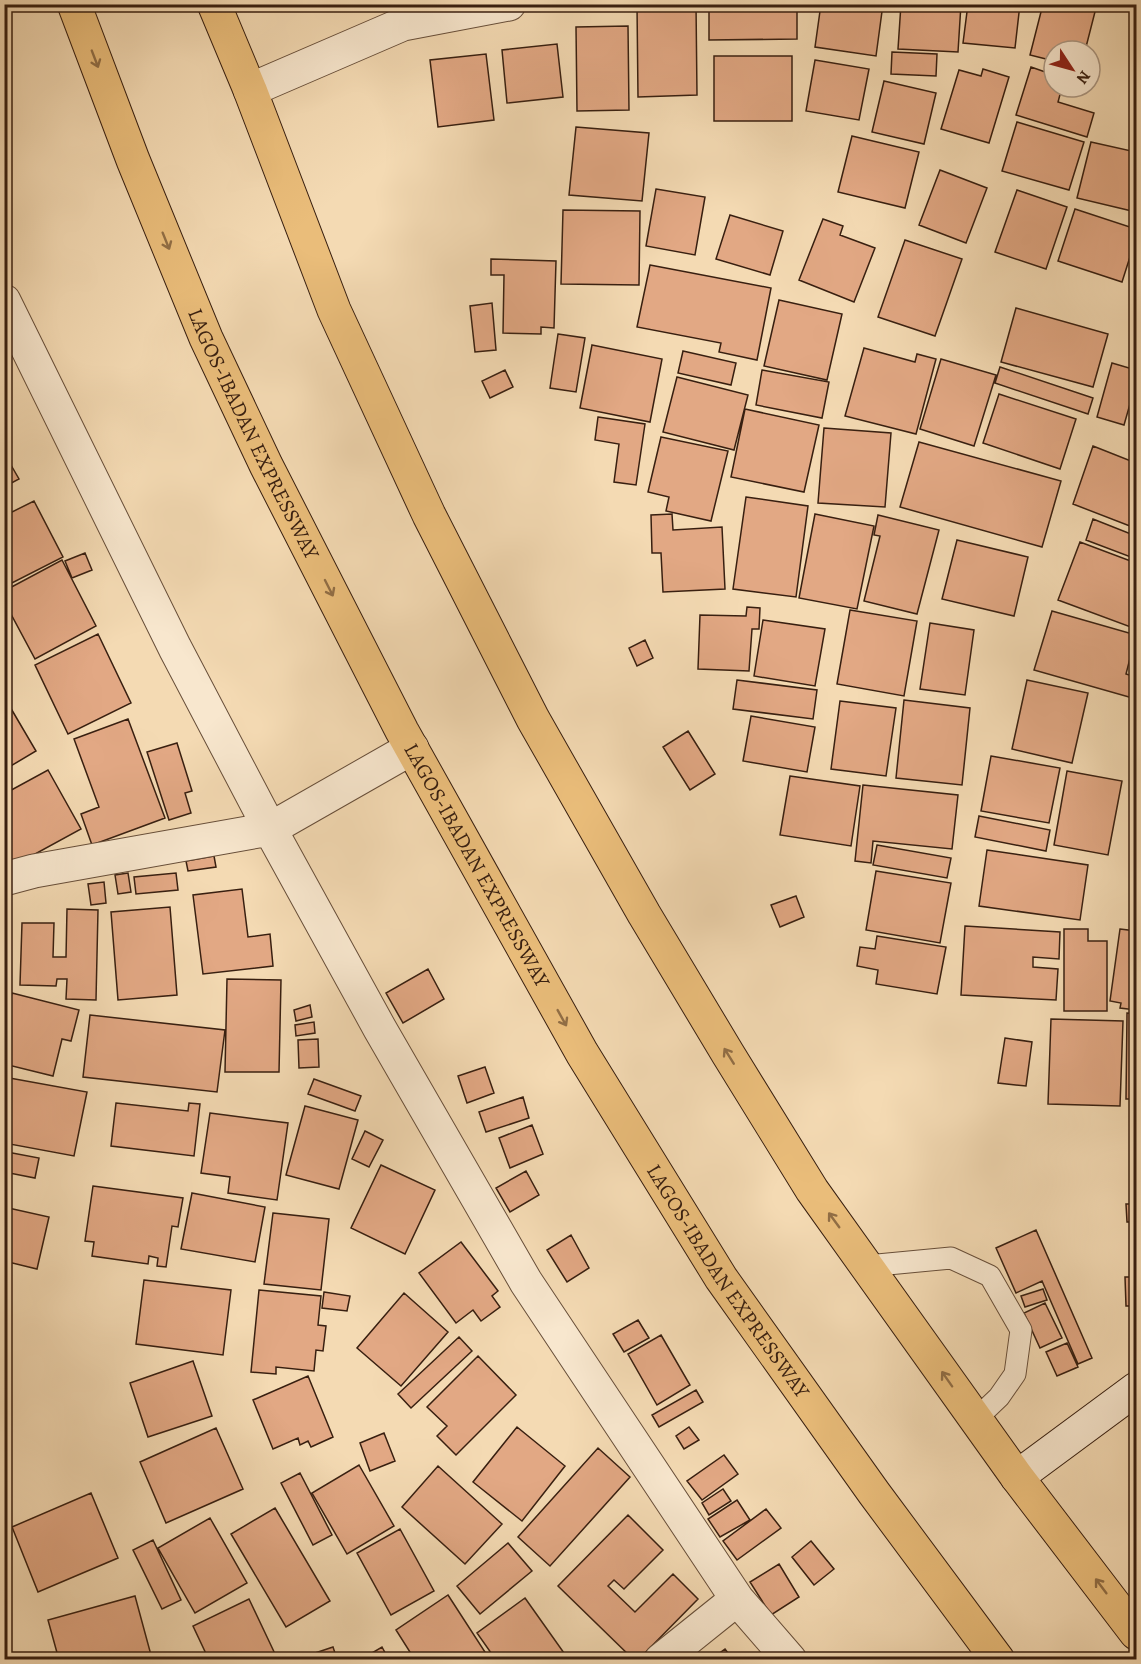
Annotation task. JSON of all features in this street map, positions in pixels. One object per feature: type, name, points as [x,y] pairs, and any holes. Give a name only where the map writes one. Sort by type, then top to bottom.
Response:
[{"type":"highway","name":"LAGOS-IBADAN EXPRESSWAY","points":[[74,4],[133,160],[206,338],[266,465],[412,748],[582,1053],[721,1278],[874,1493],[998,1659]]},
{"type":"highway","points":[[214,4],[250,90],[334,310],[429,515],[533,719],[644,914],[812,1190],[1017,1477],[1137,1633]]},
{"type":"street","points":[[250,90],[404,24],[509,4]]},
{"type":"street","points":[[4,301],[175,648],[270,829],[380,1029],[526,1282],[737,1599],[790,1659]]},
{"type":"street","points":[[4,879],[34,871],[270,829],[412,748]]},
{"type":"street","points":[[1017,1477],[1137,1389]]},
{"type":"street","points":[[661,1659],[737,1599]]},
{"type":"lane","points":[[867,1266],[951,1258],[990,1276],[1021,1330],[1015,1374],[999,1397],[976,1419]]},
{"type":"building","points":[[696,4],[697,95],[638,97],[637,5]]},
{"type":"building","points":[[709,4],[797,4],[797,39],[709,40]]},
{"type":"building","points":[[821,4],[883,4],[876,56],[815,47]]},
{"type":"building","points":[[901,4],[961,4],[958,52],[898,49]]},
{"type":"building","points":[[968,4],[1020,4],[1015,48],[963,43]]},
{"type":"building","points":[[1043,4],[1097,4],[1088,39],[1042,39],[1042,58],[1030,55]]},
{"type":"building","points":[[1132,4],[1136,4],[1136,48],[1130,48]]},
{"type":"building","points":[[628,26],[629,110],[577,111],[576,27]]},
{"type":"building","points":[[557,44],[563,97],[507,103],[502,50]]},
{"type":"building","points":[[892,52],[937,54],[936,76],[891,74]]},
{"type":"building","points":[[1136,52],[1136,81],[1130,80]]},
{"type":"building","points":[[486,54],[494,120],[438,127],[430,60]]},
{"type":"building","points":[[714,56],[792,56],[792,121],[714,121]]},
{"type":"building","points":[[815,60],[869,69],[859,120],[806,111]]},
{"type":"building","points":[[1031,67],[1042,71],[1042,99],[1059,99],[1058,102],[1094,113],[1087,137],[1016,115]]},
{"type":"building","points":[[983,69],[1009,77],[989,143],[941,129],[959,70],[981,76]]},
{"type":"building","points":[[884,81],[936,93],[924,144],[872,132]]},
{"type":"building","points":[[1017,122],[1084,142],[1069,190],[1002,171]]},
{"type":"building","points":[[576,127],[649,133],[642,201],[569,195]]},
{"type":"building","points":[[852,136],[919,152],[905,208],[838,192]]},
{"type":"building","points":[[1091,142],[1136,152],[1136,212],[1077,198]]},
{"type":"building","points":[[940,170],[987,188],[966,243],[919,225]]},
{"type":"building","points":[[656,189],[705,197],[695,255],[646,246]]},
{"type":"building","points":[[1017,190],[1067,207],[1046,269],[995,252]]},
{"type":"building","points":[[1075,209],[1136,229],[1136,238],[1122,282],[1058,261]]},
{"type":"building","points":[[563,210],[640,211],[639,285],[561,284]]},
{"type":"building","points":[[730,215],[783,231],[770,275],[716,259]]},
{"type":"building","points":[[823,219],[843,226],[840,235],[875,248],[854,302],[799,280]]},
{"type":"building","points":[[905,240],[962,259],[935,336],[878,317]]},
{"type":"building","points":[[491,259],[556,261],[554,328],[541,327],[541,334],[503,333],[504,275],[491,275]]},
{"type":"building","points":[[650,265],[771,288],[757,360],[719,352],[721,343],[637,327]]},
{"type":"building","points":[[779,300],[842,314],[827,380],[764,366]]},
{"type":"building","points":[[492,303],[496,350],[475,352],[470,306]]},
{"type":"building","points":[[1016,308],[1108,334],[1093,387],[1001,362]]},
{"type":"building","points":[[558,334],[585,338],[576,392],[550,388]]},
{"type":"building","points":[[592,345],[662,359],[650,422],[580,408]]},
{"type":"building","points":[[864,348],[915,362],[917,354],[936,359],[916,434],[845,416]]},
{"type":"building","points":[[683,351],[736,363],[731,385],[678,373]]},
{"type":"building","points":[[941,359],[996,375],[974,446],[920,429]]},
{"type":"building","points":[[1112,363],[1136,370],[1136,383],[1124,425],[1097,417]]},
{"type":"building","points":[[1000,367],[1093,398],[1088,414],[995,383]]},
{"type":"building","points":[[505,370],[513,387],[490,398],[482,381]]},
{"type":"building","points":[[762,370],[829,382],[822,418],[756,405]]},
{"type":"building","points":[[677,377],[748,395],[734,450],[663,432]]},
{"type":"building","points":[[999,394],[1076,419],[1060,469],[983,443]]},
{"type":"building","points":[[745,409],[819,425],[804,492],[731,477]]},
{"type":"building","points":[[598,417],[645,424],[636,485],[614,482],[619,444],[595,440]]},
{"type":"building","points":[[824,428],[891,433],[885,507],[818,503]]},
{"type":"building","points":[[661,437],[728,451],[711,521],[666,511],[669,497],[648,492]]},
{"type":"building","points":[[919,442],[1061,481],[1042,547],[900,507]]},
{"type":"building","points":[[1093,446],[1136,463],[1135,528],[1073,504]]},
{"type":"building","points":[[4,453],[19,479],[4,487]]},
{"type":"building","points":[[746,497],[808,506],[796,597],[733,589]]},
{"type":"building","points":[[34,501],[63,557],[4,587],[4,516]]},
{"type":"building","points":[[672,514],[673,530],[722,527],[725,589],[663,592],[661,553],[652,553],[651,515]]},
{"type":"building","points":[[815,514],[874,526],[857,609],[799,598]]},
{"type":"building","points":[[878,515],[939,530],[917,614],[864,601],[880,536],[874,535]]},
{"type":"building","points":[[1093,519],[1136,536],[1136,559],[1086,540]]},
{"type":"building","points":[[957,540],[1028,557],[1014,616],[942,599]]},
{"type":"building","points":[[1080,542],[1136,563],[1136,629],[1058,600]]},
{"type":"building","points":[[85,553],[92,570],[72,578],[65,561]]},
{"type":"building","points":[[62,560],[96,626],[35,659],[4,601],[4,591]]},
{"type":"building","points":[[747,607],[760,608],[759,629],[752,629],[749,671],[698,669],[700,615],[746,616]]},
{"type":"building","points":[[850,610],[917,621],[904,696],[837,684]]},
{"type":"building","points":[[1052,611],[1136,635],[1126,674],[1136,677],[1136,699],[1034,670]]},
{"type":"building","points":[[763,620],[825,629],[815,686],[754,676]]},
{"type":"building","points":[[930,623],[974,630],[965,695],[920,689]]},
{"type":"building","points":[[98,634],[131,703],[68,734],[35,665]]},
{"type":"building","points":[[645,640],[653,658],[637,666],[629,648]]},
{"type":"building","points":[[737,680],[817,690],[813,719],[733,709]]},
{"type":"building","points":[[1027,680],[1088,693],[1072,763],[1012,749]]},
{"type":"building","points":[[6,700],[36,751],[4,770],[4,701]]},
{"type":"building","points":[[904,700],[970,708],[962,785],[896,778]]},
{"type":"building","points":[[840,701],[896,708],[886,776],[831,769]]},
{"type":"building","points":[[751,716],[815,727],[807,772],[743,761]]},
{"type":"building","points":[[128,719],[165,818],[92,845],[81,814],[99,807],[74,739]]},
{"type":"building","points":[[688,731],[715,774],[690,790],[663,747]]},
{"type":"building","points":[[177,743],[192,791],[185,793],[191,813],[169,820],[147,752]]},
{"type":"building","points":[[991,756],[1060,768],[1049,823],[981,811]]},
{"type":"building","points":[[48,770],[81,829],[15,865],[4,846],[4,794]]},
{"type":"building","points":[[1067,771],[1122,781],[1108,855],[1054,845]]},
{"type":"building","points":[[790,776],[860,786],[851,846],[780,835]]},
{"type":"building","points":[[863,785],[958,795],[952,849],[873,841],[871,863],[855,861]]},
{"type":"building","points":[[979,816],[1050,830],[1046,851],[975,837]]},
{"type":"building","points":[[877,845],[951,858],[947,878],[873,865]]},
{"type":"building","points":[[987,850],[1088,865],[1080,920],[979,906]]},
{"type":"building","points":[[214,856],[216,867],[188,871],[186,861]]},
{"type":"building","points":[[1136,863],[1136,889],[1131,888]]},
{"type":"building","points":[[876,871],[951,883],[940,943],[866,930]]},
{"type":"building","points":[[128,873],[131,892],[118,894],[115,875]]},
{"type":"building","points":[[176,873],[178,890],[136,894],[134,877]]},
{"type":"building","points":[[104,882],[106,903],[91,905],[88,884]]},
{"type":"building","points":[[242,889],[248,937],[270,934],[273,966],[203,974],[193,895]]},
{"type":"building","points":[[796,896],[804,917],[780,927],[771,905]]},
{"type":"building","points":[[170,907],[177,995],[118,1000],[111,912]]},
{"type":"building","points":[[67,909],[98,910],[96,1000],[66,999],[67,979],[57,979],[56,986],[20,985],[22,923],[54,923],[53,957],[66,957]]},
{"type":"building","points":[[965,926],[1060,932],[1059,959],[1033,957],[1033,967],[1058,969],[1056,1000],[961,995]]},
{"type":"building","points":[[1064,929],[1088,929],[1088,941],[1107,941],[1107,1011],[1064,1011]]},
{"type":"building","points":[[1120,929],[1136,931],[1136,1010],[1120,1008],[1121,1003],[1110,1001]]},
{"type":"building","points":[[877,936],[946,947],[937,994],[876,984],[878,970],[857,966],[860,947],[875,949]]},
{"type":"building","points":[[428,969],[444,999],[403,1023],[386,993]]},
{"type":"building","points":[[227,979],[281,980],[279,1072],[225,1072]]},
{"type":"building","points":[[12,993],[79,1010],[71,1041],[62,1039],[53,1076],[4,1064],[4,1022]]},
{"type":"building","points":[[310,1005],[312,1017],[296,1021],[294,1010]]},
{"type":"building","points":[[1127,1013],[1136,1014],[1136,1099],[1126,1099]]},
{"type":"building","points":[[90,1015],[225,1030],[217,1092],[83,1077]]},
{"type":"building","points":[[1051,1019],[1123,1021],[1120,1106],[1048,1104]]},
{"type":"building","points":[[314,1022],[315,1033],[296,1036],[295,1025]]},
{"type":"building","points":[[1005,1038],[1032,1042],[1026,1086],[998,1083]]},
{"type":"building","points":[[318,1039],[319,1067],[299,1068],[298,1040]]},
{"type":"building","points":[[485,1067],[494,1093],[467,1103],[458,1076]]},
{"type":"building","points":[[4,1077],[87,1092],[74,1156],[4,1143]]},
{"type":"building","points":[[314,1079],[361,1096],[355,1111],[308,1094]]},
{"type":"building","points":[[523,1097],[529,1118],[486,1132],[479,1112]]},
{"type":"building","points":[[116,1103],[188,1111],[189,1103],[200,1104],[194,1156],[111,1146]]},
{"type":"building","points":[[305,1106],[358,1120],[339,1189],[286,1175]]},
{"type":"building","points":[[210,1113],[288,1123],[277,1200],[228,1193],[230,1177],[201,1173]]},
{"type":"building","points":[[532,1125],[543,1154],[510,1168],[499,1138]]},
{"type":"building","points":[[365,1131],[383,1140],[369,1167],[352,1159]]},
{"type":"building","points":[[7,1152],[39,1158],[35,1178],[4,1172]]},
{"type":"building","points":[[381,1165],[435,1190],[405,1254],[351,1228]]},
{"type":"building","points":[[526,1171],[539,1195],[510,1212],[496,1188]]},
{"type":"building","points":[[93,1186],[183,1198],[178,1227],[172,1226],[166,1267],[157,1266],[158,1258],[149,1256],[148,1264],[92,1256],[94,1242],[85,1241]]},
{"type":"building","points":[[192,1193],[265,1207],[255,1262],[181,1249]]},
{"type":"building","points":[[1126,1204],[1136,1204],[1136,1222],[1127,1222]]},
{"type":"building","points":[[4,1207],[49,1217],[37,1269],[4,1261]]},
{"type":"building","points":[[273,1213],[329,1219],[321,1290],[264,1284]]},
{"type":"building","points":[[1036,1230],[1092,1358],[1078,1364],[1042,1281],[1016,1293],[996,1248]]},
{"type":"building","points":[[571,1235],[589,1268],[567,1282],[547,1250]]},
{"type":"building","points":[[1130,1238],[1136,1238],[1136,1339],[1132,1339],[1131,1306],[1126,1306],[1125,1277],[1131,1277]]},
{"type":"building","points":[[461,1242],[498,1291],[492,1296],[500,1307],[481,1321],[473,1310],[456,1323],[419,1273]]},
{"type":"building","points":[[144,1280],[231,1290],[223,1355],[136,1344]]},
{"type":"building","points":[[1043,1289],[1047,1300],[1025,1307],[1021,1296]]},
{"type":"building","points":[[259,1290],[321,1296],[318,1325],[326,1326],[323,1351],[316,1350],[314,1371],[276,1367],[276,1374],[251,1372]]},
{"type":"building","points":[[324,1292],[350,1296],[347,1311],[322,1308]]},
{"type":"building","points":[[404,1293],[448,1332],[401,1386],[357,1348]]},
{"type":"building","points":[[1045,1303],[1062,1338],[1040,1348],[1024,1313]]},
{"type":"building","points":[[638,1320],[649,1338],[624,1352],[613,1334]]},
{"type":"building","points":[[661,1335],[690,1385],[657,1405],[628,1354]]},
{"type":"building","points":[[459,1337],[472,1351],[411,1408],[398,1394]]},
{"type":"building","points":[[1067,1343],[1078,1367],[1057,1376],[1046,1352]]},
{"type":"building","points":[[478,1356],[516,1395],[456,1455],[437,1436],[447,1426],[427,1407]]},
{"type":"building","points":[[193,1361],[212,1416],[148,1437],[130,1383]]},
{"type":"building","points":[[308,1376],[333,1437],[311,1447],[308,1441],[300,1445],[298,1438],[273,1449],[253,1400]]},
{"type":"building","points":[[696,1390],[703,1402],[659,1427],[652,1415]]},
{"type":"building","points":[[517,1427],[565,1466],[522,1521],[473,1482]]},
{"type":"building","points":[[689,1427],[699,1440],[684,1449],[676,1436]]},
{"type":"building","points":[[216,1428],[243,1489],[166,1523],[140,1462]]},
{"type":"building","points":[[384,1433],[395,1461],[370,1471],[360,1443]]},
{"type":"building","points":[[598,1448],[630,1477],[550,1566],[518,1537]]},
{"type":"building","points":[[724,1455],[738,1474],[702,1500],[687,1481]]},
{"type":"building","points":[[359,1465],[394,1526],[347,1554],[312,1493]]},
{"type":"building","points":[[438,1466],[502,1524],[465,1564],[402,1507]]},
{"type":"building","points":[[300,1473],[332,1535],[313,1545],[281,1483]]},
{"type":"building","points":[[723,1489],[731,1501],[709,1515],[702,1503]]},
{"type":"building","points":[[91,1493],[118,1558],[38,1592],[12,1527]]},
{"type":"building","points":[[737,1500],[750,1520],[720,1537],[708,1519]]},
{"type":"building","points":[[275,1508],[330,1601],[286,1627],[231,1534]]},
{"type":"building","points":[[766,1509],[781,1528],[737,1560],[723,1541]]},
{"type":"building","points":[[628,1515],[663,1550],[624,1589],[614,1580],[608,1586],[635,1612],[673,1574],[698,1599],[638,1660],[634,1660],[558,1586]]},
{"type":"building","points":[[210,1518],[247,1583],[195,1613],[158,1548]]},
{"type":"building","points":[[400,1529],[434,1591],[391,1615],[357,1553]]},
{"type":"building","points":[[153,1540],[181,1600],[162,1609],[133,1550]]},
{"type":"building","points":[[811,1541],[834,1569],[814,1585],[792,1557]]},
{"type":"building","points":[[508,1543],[532,1571],[480,1614],[457,1586]]},
{"type":"building","points":[[779,1564],[799,1597],[771,1615],[750,1582]]},
{"type":"building","points":[[448,1595],[485,1652],[475,1660],[415,1660],[396,1630]]},
{"type":"building","points":[[135,1596],[151,1655],[136,1660],[59,1660],[48,1620]]},
{"type":"building","points":[[525,1598],[569,1660],[496,1660],[477,1633]]},
{"type":"building","points":[[249,1599],[277,1658],[275,1660],[209,1660],[193,1626]]},
{"type":"building","points":[[333,1647],[336,1656],[326,1660],[317,1660],[315,1653]]},
{"type":"building","points":[[382,1647],[389,1660],[360,1660]]},
{"type":"building","points":[[725,1649],[733,1660],[710,1660]]}]
